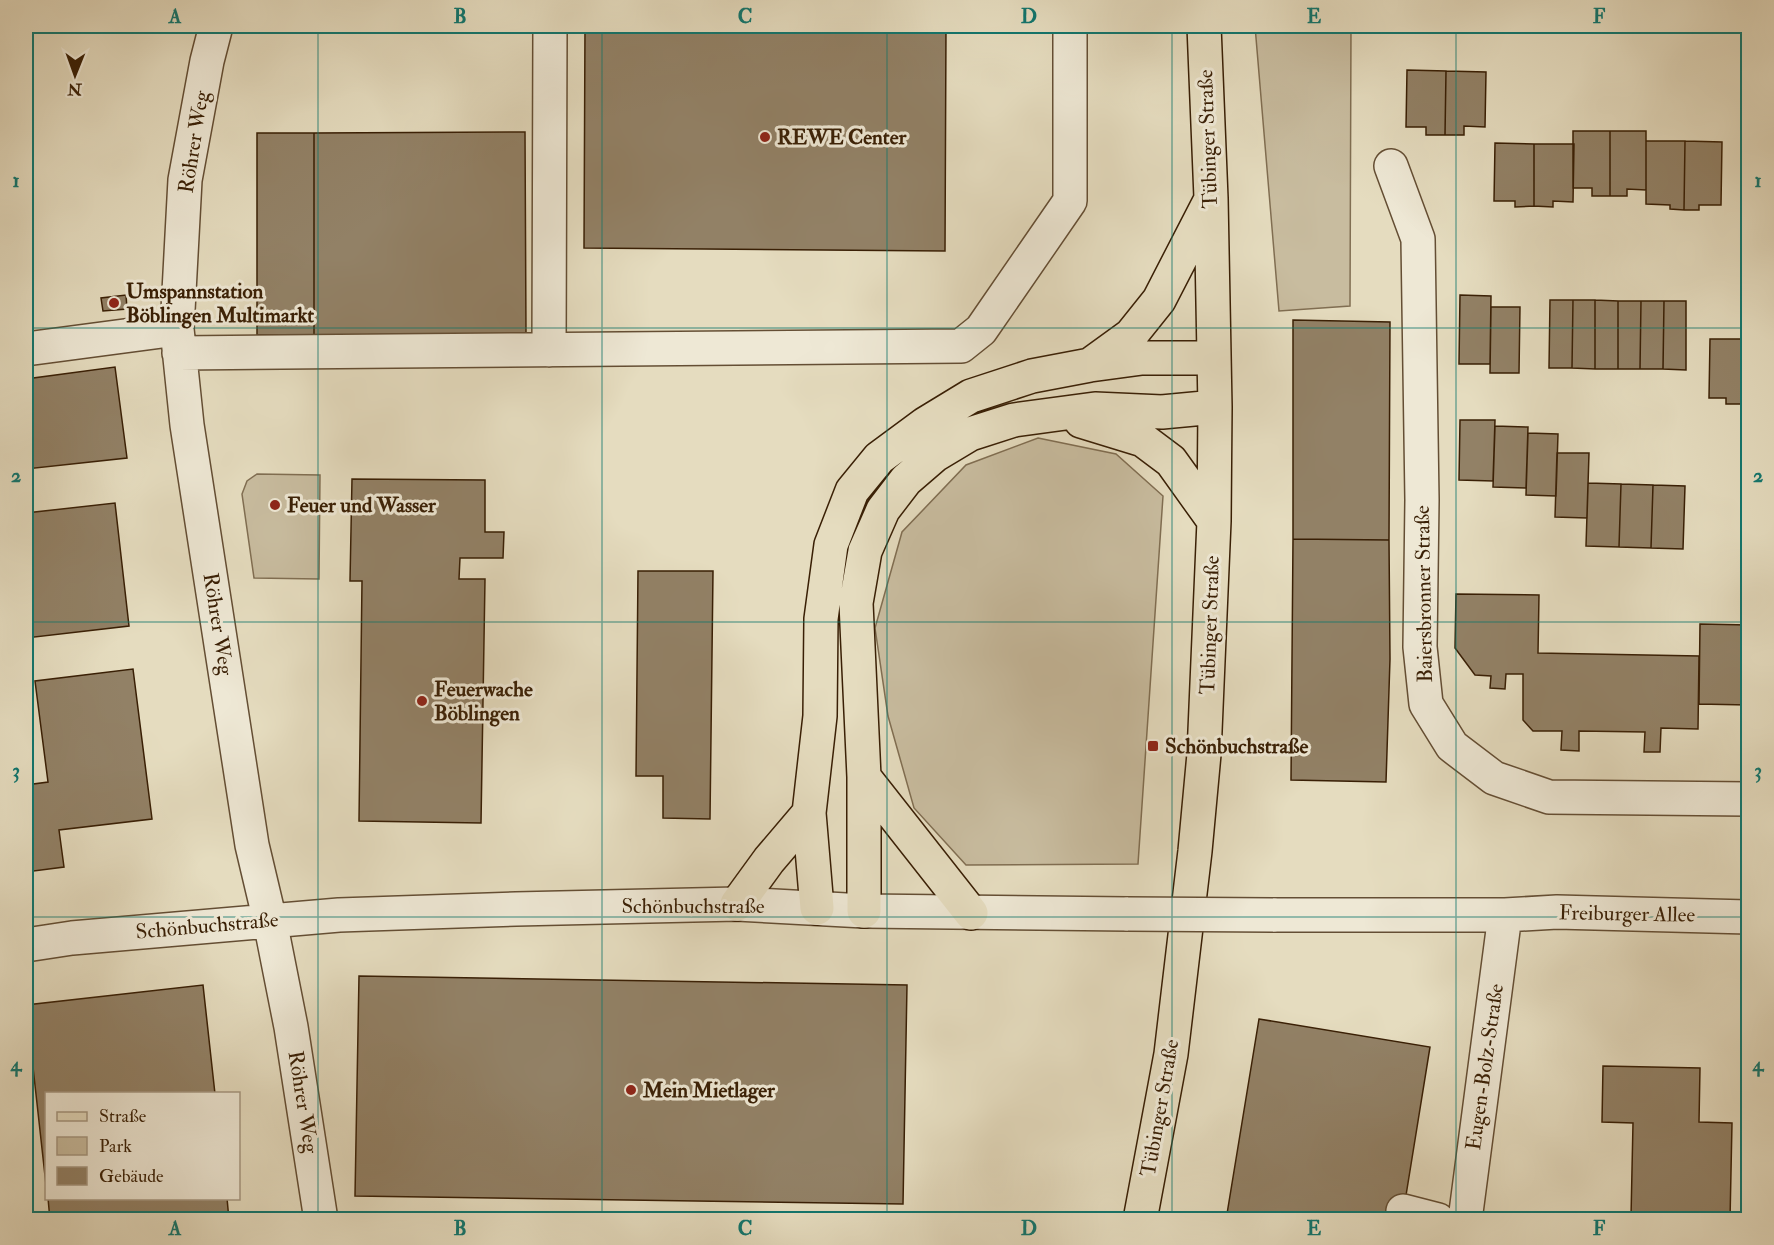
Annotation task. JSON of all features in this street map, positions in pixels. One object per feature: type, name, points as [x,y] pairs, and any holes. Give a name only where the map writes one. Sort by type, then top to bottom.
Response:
[{"type":"main road","name":"Tübinger Straße","points":[[1140,1220],[1171,1054],[1204,754],[1214,521],[1215,407],[1211,198],[1204,26]]},
{"type":"main road","points":[[1089,365],[1131,335],[1159,300],[1211,198]]},
{"type":"main road","points":[[817,908],[809,813],[820,716],[821,619],[831,545],[852,491],[879,458],[925,424],[971,396],[1032,376],[1089,365],[1142,358],[1214,358]]},
{"type":"main road","points":[[864,911],[864,777],[856,603],[865,551],[883,510],[906,480],[934,455],[970,434],[1014,420],[1095,409],[1162,412],[1215,407]]},
{"type":"main road","points":[[1062,415],[1143,440],[1171,461],[1214,521]]},
{"type":"main road","points":[[864,777],[970,913]]},
{"type":"main road","points":[[737,904],[769,860],[809,813]]},
{"type":"street","name":"Röhrer Weg","points":[[216,26],[207,61],[185,180],[178,341],[187,425],[252,845],[291,1027],[321,1220]]},
{"type":"street","points":[[549,350],[550,26]]},
{"type":"street","points":[[26,349],[178,341],[549,350],[961,346],[981,330],[1070,201],[1070,26]]},
{"type":"street","name":"Baiersbronner Straße","points":[[1391,166],[1419,238],[1422,500],[1420,647],[1426,704],[1452,746],[1494,778],[1549,797],[1749,799]]},
{"type":"street","name":"Schönbuchstraße","points":[[26,945],[72,938],[371,914],[737,904],[864,911],[970,913],[1505,915]]},
{"type":"street","name":"Freiburger Allee","points":[[1505,915],[1557,912],[1749,916]]},
{"type":"street","name":"Eugen-Bolz-Straße","points":[[1465,1220],[1505,915]]},
{"type":"street","points":[[1403,1211],[1438,1220]]},
{"type":"green space","points":[[1255,26],[1351,26],[1350,306],[1279,311]]},
{"type":"green space","points":[[1038,438],[1116,454],[1163,496],[1138,864],[966,865],[914,808],[888,716],[875,628],[902,532],[966,465]]},
{"type":"green space","points":[[257,474],[320,475],[319,579],[254,578],[242,494],[247,481]]},
{"type":"building","name":"REWE Center","points":[[585,26],[946,26],[945,251],[584,248]]},
{"type":"building","points":[[1407,70],[1446,71],[1445,135],[1426,135],[1426,127],[1406,127]]},
{"type":"building","points":[[1446,71],[1486,72],[1485,127],[1464,126],[1464,135],[1445,135]]},
{"type":"building","points":[[1573,131],[1610,131],[1610,196],[1592,196],[1592,188],[1573,188]]},
{"type":"building","points":[[1610,131],[1646,131],[1646,190],[1627,189],[1627,196],[1610,196]]},
{"type":"building","points":[[525,132],[526,334],[314,335],[314,133]]},
{"type":"building","points":[[257,133],[314,133],[314,335],[257,335]]},
{"type":"building","points":[[1646,141],[1685,141],[1684,210],[1670,209],[1670,205],[1646,204]]},
{"type":"building","points":[[1685,141],[1722,142],[1721,205],[1699,205],[1699,210],[1684,210]]},
{"type":"building","points":[[1495,143],[1534,144],[1534,206],[1515,207],[1515,201],[1494,201]]},
{"type":"building","points":[[1534,144],[1574,144],[1573,202],[1553,201],[1553,207],[1534,206]]},
{"type":"building","name":"Umspannstation Böblingen Multimarkt","points":[[126,295],[127,309],[103,311],[101,298]]},
{"type":"building","points":[[1460,295],[1491,296],[1490,364],[1459,364]]},
{"type":"building","points":[[1550,300],[1573,300],[1572,368],[1549,368]]},
{"type":"building","points":[[1573,300],[1595,300],[1595,369],[1572,368]]},
{"type":"building","points":[[1595,300],[1618,301],[1618,369],[1595,369]]},
{"type":"building","points":[[1618,301],[1641,301],[1640,369],[1618,369]]},
{"type":"building","points":[[1641,301],[1664,301],[1663,369],[1640,369]]},
{"type":"building","points":[[1664,301],[1686,301],[1686,370],[1663,369]]},
{"type":"building","points":[[1491,307],[1520,307],[1519,373],[1490,373]]},
{"type":"building","points":[[1293,320],[1390,322],[1389,540],[1293,539]]},
{"type":"building","points":[[1710,339],[1743,339],[1742,404],[1726,404],[1726,398],[1709,398]]},
{"type":"building","points":[[1743,339],[1748,340],[1748,404],[1742,404]]},
{"type":"building","points":[[115,367],[127,458],[26,469],[26,379]]},
{"type":"building","points":[[1460,420],[1495,420],[1493,481],[1459,480]]},
{"type":"building","points":[[1495,426],[1528,427],[1526,488],[1493,487]]},
{"type":"building","points":[[1528,433],[1558,434],[1556,496],[1526,495]]},
{"type":"building","points":[[1557,453],[1589,453],[1587,518],[1555,517]]},
{"type":"building","name":"Feuerwache Böblingen","points":[[352,479],[485,480],[485,532],[504,532],[503,558],[460,558],[459,579],[485,579],[481,823],[359,821],[362,581],[350,581]]},
{"type":"building","points":[[1588,483],[1621,484],[1619,547],[1586,546]]},
{"type":"building","points":[[1621,484],[1653,485],[1651,548],[1619,547]]},
{"type":"building","points":[[1653,485],[1685,486],[1683,549],[1651,548]]},
{"type":"building","points":[[115,503],[129,626],[26,638],[26,513]]},
{"type":"building","points":[[1293,539],[1389,540],[1390,659],[1386,782],[1291,780]]},
{"type":"building","points":[[638,571],[713,571],[710,819],[663,818],[663,776],[636,776]]},
{"type":"building","points":[[1456,594],[1539,595],[1538,653],[1699,656],[1698,729],[1661,728],[1660,752],[1644,752],[1645,732],[1579,731],[1579,751],[1561,750],[1562,731],[1533,731],[1523,720],[1523,674],[1506,674],[1505,689],[1490,688],[1491,676],[1475,675],[1455,648]]},
{"type":"building","points":[[1700,624],[1748,625],[1748,705],[1699,704]]},
{"type":"building","points":[[133,669],[152,819],[59,830],[64,867],[26,872],[26,785],[48,782],[35,681]]},
{"type":"building","name":"Mein Mietlager","points":[[359,976],[907,985],[903,1204],[355,1196]]},
{"type":"building","points":[[203,985],[215,1092],[45,1092],[45,1176],[30,1040],[26,1041],[26,1005]]},
{"type":"building","points":[[1259,1019],[1430,1047],[1402,1220],[1226,1220]]},
{"type":"building","points":[[1603,1066],[1700,1068],[1699,1122],[1732,1123],[1730,1220],[1631,1217],[1633,1123],[1602,1122]]},
{"type":"building","points":[[48,1200],[227,1200],[229,1220],[50,1220]]},
{"type":"place","name":"REWE Center","points":[[765,137]]},
{"type":"place","name":"Umspannstation Böblingen Multimarkt","points":[[114,303]]},
{"type":"place","name":"Feuer und Wasser","points":[[275,505]]},
{"type":"place","name":"Feuerwache Böblingen","points":[[422,701]]},
{"type":"place","name":"Schönbuchstraße","points":[[1153,746]]},
{"type":"place","name":"Mein Mietlager","points":[[631,1090]]}]
